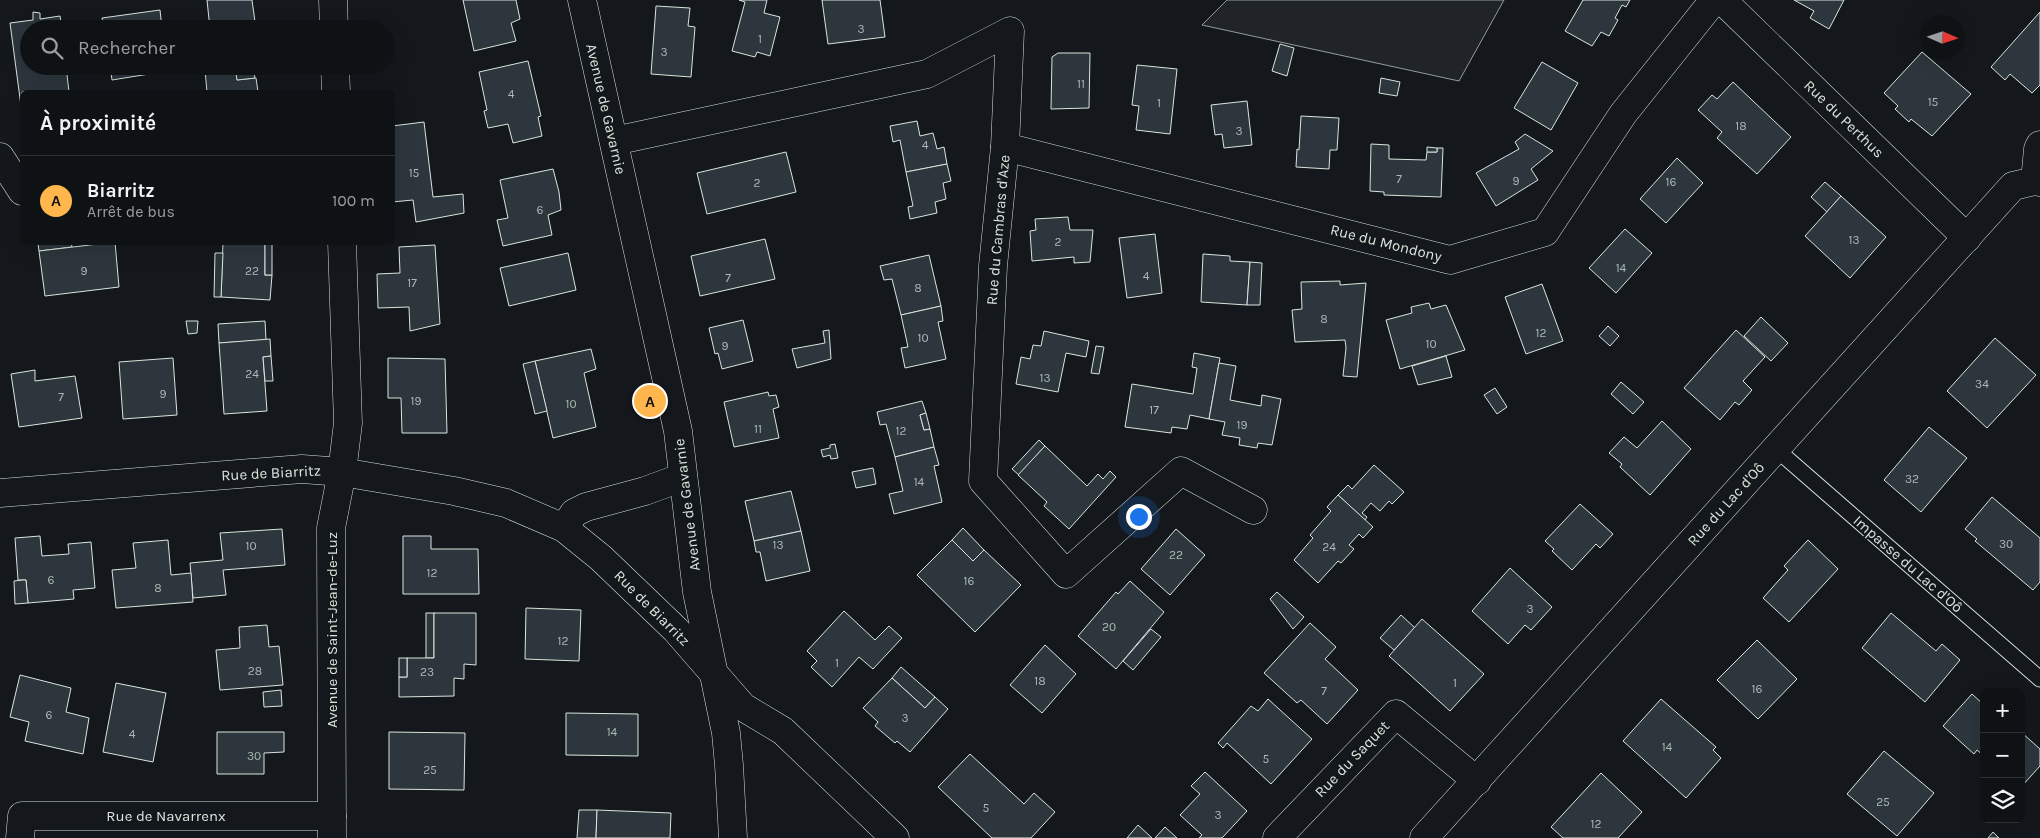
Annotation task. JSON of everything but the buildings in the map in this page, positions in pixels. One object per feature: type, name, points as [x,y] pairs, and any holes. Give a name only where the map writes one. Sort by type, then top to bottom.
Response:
[{"type":"street","points":[[333,0],[334,20]]},
{"type":"street","name":"Avenue de Gavarnie","points":[[582,0],[678,431],[697,592],[726,733],[732,838]]},
{"type":"street","name":"Rue du Mondony","points":[[1006,147],[1450,260],[1545,232],[1623,114],[1714,0]]},
{"type":"street","name":"Rue du Perthus","points":[[1722,0],[1967,238]]},
{"type":"street","name":"Rue du Cambras d'Aze","points":[[614,141],[927,74],[1010,31],[1006,147],[994,266],[983,481],[1066,574],[1181,471],[1254,510]]},
{"type":"street","points":[[335,75],[336,90]]},
{"type":"street","name":"Rue du Lac d'Oô","points":[[1424,838],[1478,781],[2013,186],[2037,182],[2038,149],[2040,145]]},
{"type":"street","points":[[0,157],[20,188]]},
{"type":"street","name":"Avenue de Saint-Jean-de-Luz","points":[[332,827],[331,528],[342,472],[348,423],[342,245]]},
{"type":"street","name":"Rue de Biarritz","points":[[0,493],[302,469],[342,472],[454,491],[506,503],[564,528],[601,558],[676,630],[743,707],[783,731],[895,838]]},
{"type":"street","points":[[564,528],[574,514],[586,507],[646,491],[683,477]]},
{"type":"street","name":"Rue du Saquet","points":[[1277,838],[1396,714],[1478,781]]},
{"type":"street","name":"Rue de Navarrenx","points":[[20,838],[22,816],[332,827]]},
{"type":"lane","name":"Impasse du Lac d'Oô","points":[[1776,449],[2040,679]]},
{"type":"shaded area","points":[[1227,0],[1504,0],[1459,81],[1202,25]]},
{"type":"place","name":"Biarritz","points":[[650,401]]}]
